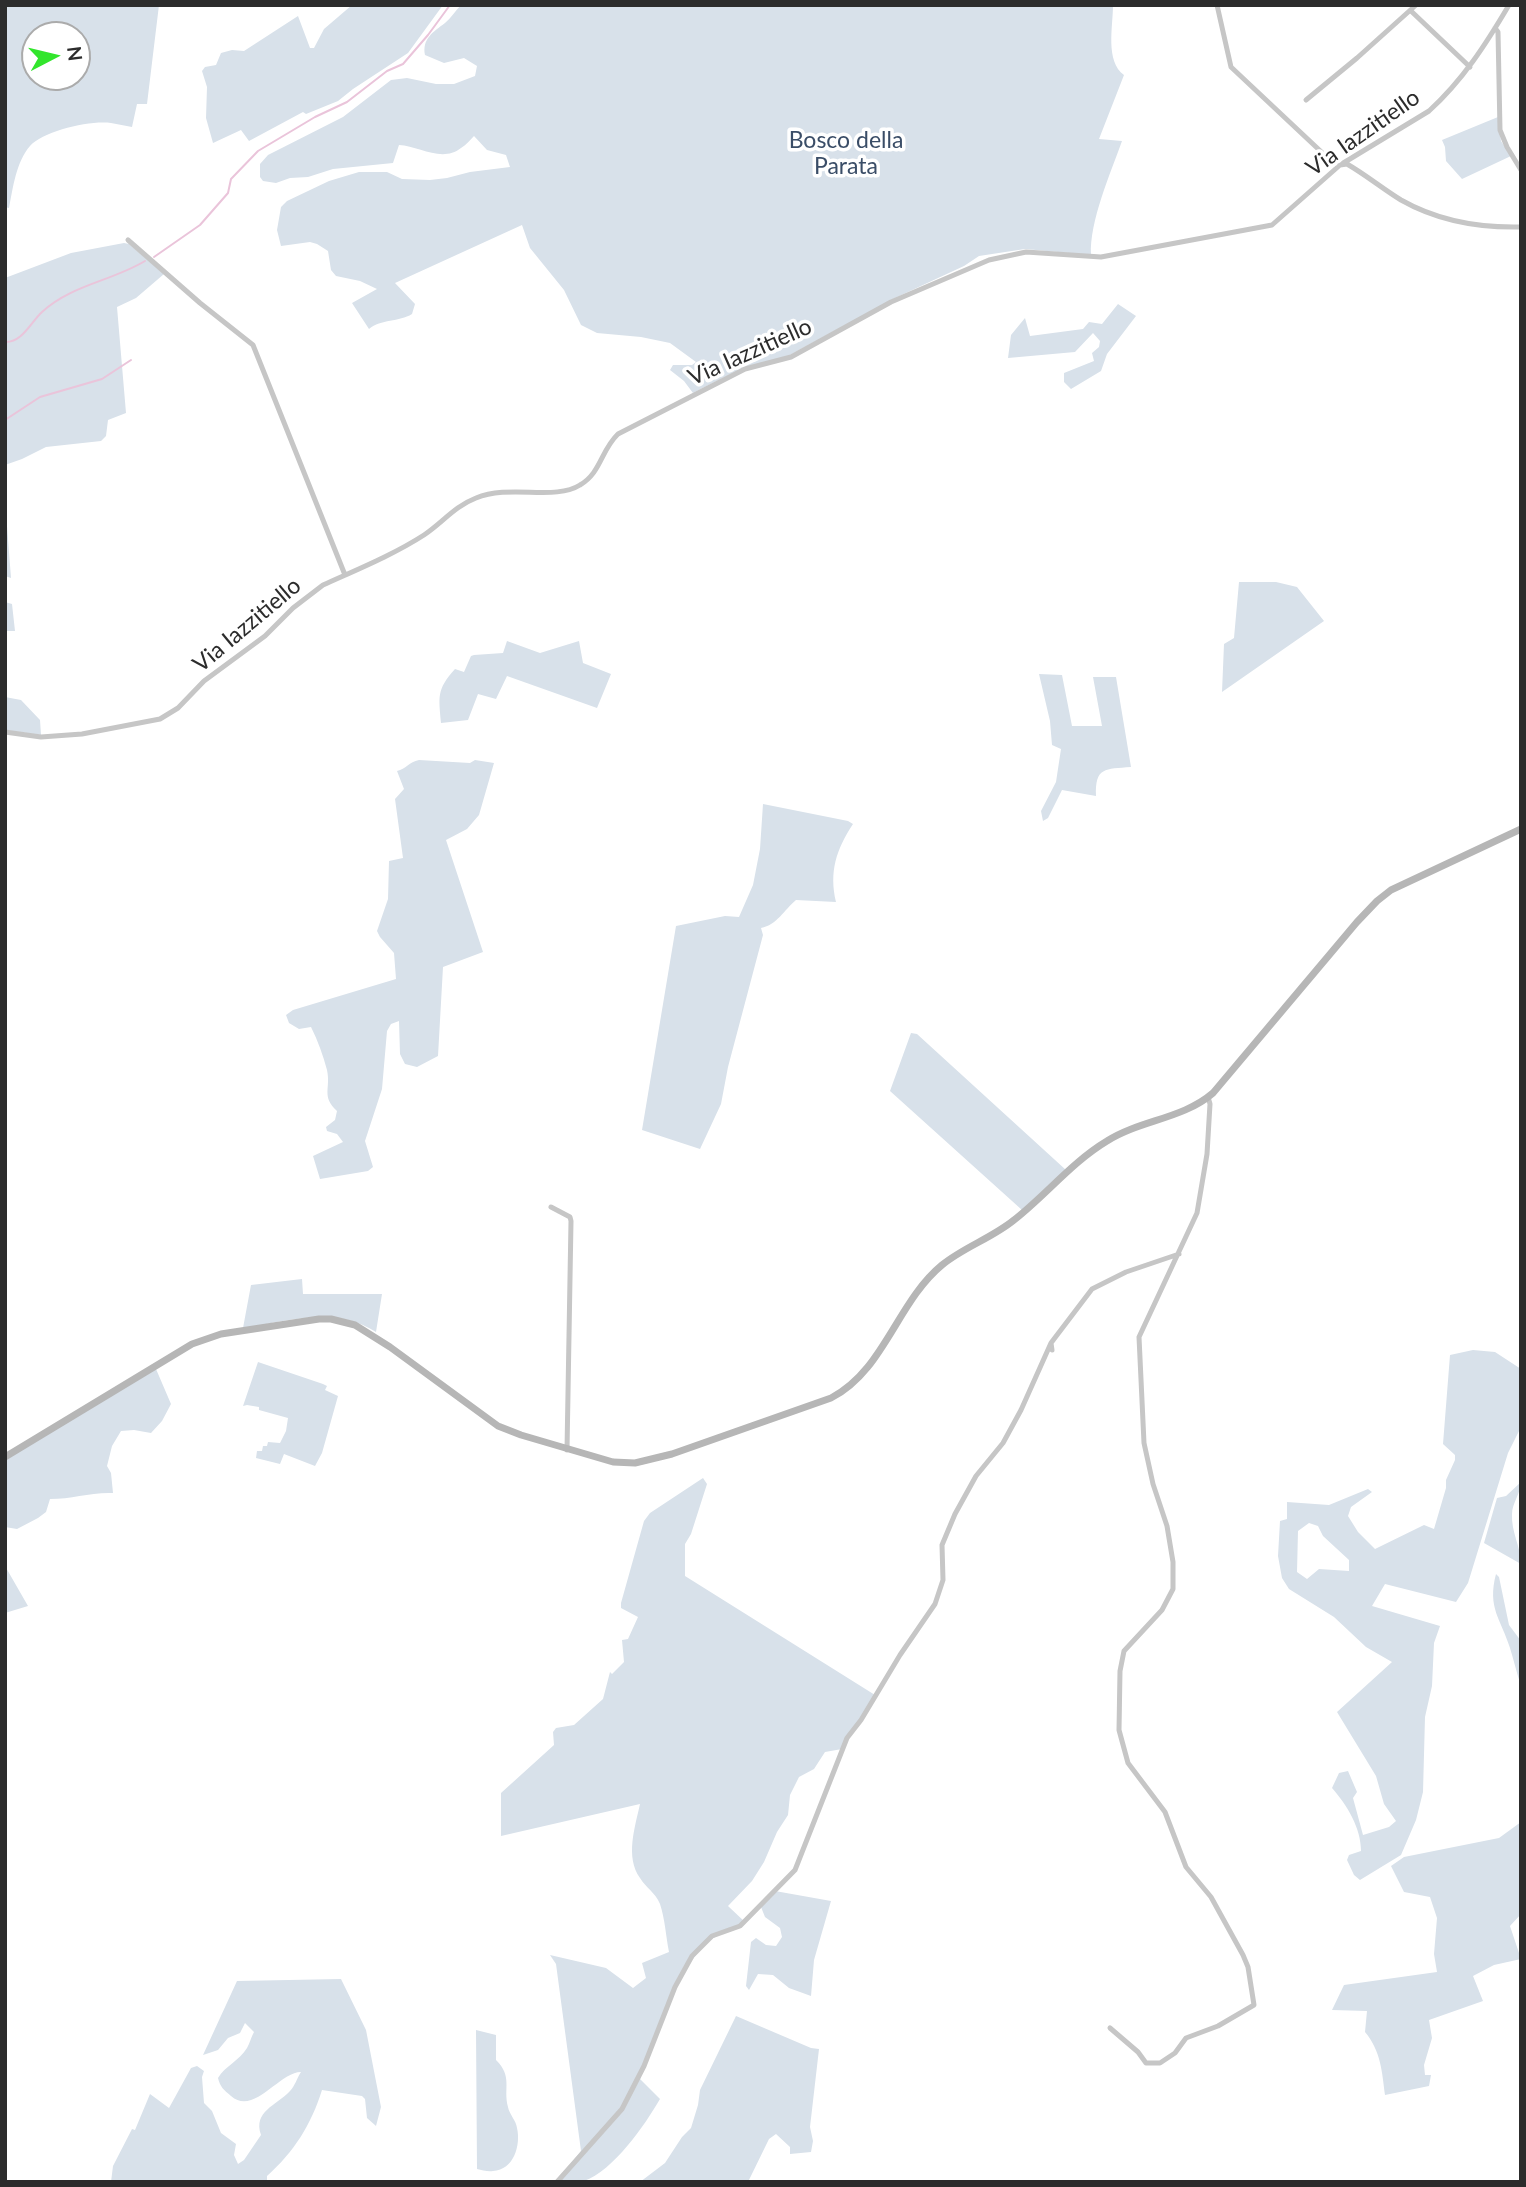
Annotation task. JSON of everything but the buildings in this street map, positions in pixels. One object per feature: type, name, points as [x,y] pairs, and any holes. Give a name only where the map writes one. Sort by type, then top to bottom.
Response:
[{"type":"main road","points":[[5,1457],[199,1341],[256,1328],[331,1319],[355,1325],[368,1332],[498,1426],[567,1450],[613,1462],[651,1460],[831,1398],[843,1392],[867,1367],[920,1287],[941,1266],[1009,1224],[1107,1141],[1184,1111],[1208,1097],[1231,1074],[1377,901],[1397,887],[1521,830]]},
{"type":"street","points":[[1217,5],[1231,67],[1331,161],[1340,165],[1347,164],[1400,199],[1435,216],[1479,226],[1521,228]]},
{"type":"street","name":"Via Iazzitiello","points":[[5,732],[41,737],[82,734],[160,719],[178,708],[219,669],[265,636],[310,594],[412,542],[459,506],[503,491],[553,492],[577,487],[595,472],[605,450],[618,434],[745,369],[790,357],[891,302],[969,267],[1009,254],[1036,252],[1101,257],[1178,244],[1217,234],[1263,228],[1279,221],[1340,165],[1429,111],[1453,89],[1509,5]]},
{"type":"street","points":[[1307,100],[1414,8],[1470,67]]},
{"type":"street","points":[[1495,28],[1498,32],[1500,130],[1521,170]]},
{"type":"street","points":[[128,240],[253,345],[345,575]]},
{"type":"street","points":[[1110,2028],[1139,2052],[1146,2063],[1160,2063],[1175,2053],[1186,2038],[1218,2026],[1254,2005],[1248,1967],[1243,1955],[1215,1903],[1186,1867],[1165,1812],[1128,1763],[1119,1730],[1120,1671],[1124,1651],[1162,1610],[1173,1589],[1173,1562],[1167,1526],[1144,1443],[1138,1350],[1141,1330],[1192,1226],[1201,1197],[1209,1133],[1208,1097]]},
{"type":"street","points":[[551,1207],[570,1217],[571,1221],[567,1450]]},
{"type":"street","points":[[557,2182],[622,2109],[644,2066],[675,1987],[692,1956],[712,1936],[740,1926],[795,1870],[847,1738],[938,1598],[944,1574],[942,1545],[955,1514],[976,1476],[1003,1443],[1052,1347],[1092,1289],[1118,1275],[1178,1254]]},
{"type":"green space","points":[[5,5],[159,5],[147,104],[137,104],[132,127],[91,123],[56,131],[36,141],[21,160],[9,208],[5,207]]},
{"type":"green space","points":[[352,5],[443,5],[408,53],[338,101],[306,114],[303,112],[249,141],[241,130],[213,143],[206,118],[207,87],[202,71],[205,67],[216,65],[221,53],[244,51],[298,16],[310,48],[314,48],[324,29]]},
{"type":"green space","name":"Bosco della Parata","points":[[461,5],[1113,5],[1112,52],[1118,69],[1124,75],[1099,139],[1122,141],[1097,213],[1091,255],[1025,249],[979,256],[786,357],[744,367],[693,393],[684,381],[670,370],[673,365],[692,365],[696,362],[670,343],[597,333],[581,325],[564,290],[530,248],[522,225],[395,283],[415,304],[412,314],[369,329],[352,303],[377,289],[360,281],[336,276],[331,270],[328,251],[317,244],[310,242],[281,246],[277,230],[281,207],[287,201],[329,181],[359,172],[387,172],[402,179],[430,180],[510,167],[506,155],[487,150],[474,136],[465,145],[446,154],[399,145],[393,163],[333,169],[276,183],[263,181],[260,177],[260,164],[268,155],[343,117],[391,80],[407,78],[436,84],[454,84],[475,76],[477,66],[464,58],[444,63],[425,55],[429,36]]},
{"type":"green space","points":[[1498,117],[1501,141],[1511,156],[1462,179],[1446,161],[1442,140]]},
{"type":"green space","points":[[129,244],[164,274],[136,298],[117,307],[126,413],[108,420],[106,436],[101,441],[46,447],[5,465],[5,278],[71,253]]},
{"type":"green space","points":[[1118,304],[1136,316],[1107,354],[1101,371],[1071,389],[1064,382],[1064,373],[1094,361],[1092,353],[1099,347],[1100,341],[1093,333],[1075,352],[1008,358],[1011,335],[1025,318],[1030,336],[1083,329],[1089,322],[1102,324]]},
{"type":"green space","points":[[5,505],[6,513],[11,578],[5,576]]},
{"type":"green space","points":[[1239,582],[1276,582],[1297,587],[1324,621],[1222,692],[1224,644],[1234,638]]},
{"type":"green space","points":[[5,602],[12,604],[15,631],[5,631]]},
{"type":"green space","points":[[507,641],[540,653],[579,641],[583,663],[611,674],[597,708],[507,676],[496,699],[478,694],[468,720],[441,723],[440,694],[449,676],[455,669],[464,672],[471,656],[503,653]]},
{"type":"green space","points":[[1039,674],[1062,675],[1072,726],[1102,726],[1093,677],[1116,677],[1131,767],[1103,771],[1097,780],[1096,796],[1062,790],[1048,818],[1043,821],[1041,811],[1056,782],[1061,749],[1052,745],[1050,721]]},
{"type":"green space","points":[[5,697],[21,700],[40,720],[41,735],[5,730]]},
{"type":"green space","points":[[419,760],[470,763],[475,760],[494,763],[479,815],[467,829],[446,840],[483,952],[443,967],[438,1056],[417,1067],[405,1064],[400,1054],[399,1021],[391,1024],[387,1031],[382,1089],[365,1141],[373,1167],[368,1171],[320,1179],[313,1156],[343,1142],[337,1134],[327,1131],[326,1127],[335,1120],[337,1111],[329,1101],[327,1070],[311,1027],[299,1029],[289,1023],[286,1015],[293,1010],[396,979],[394,953],[377,931],[388,899],[389,861],[403,858],[395,799],[404,789],[397,771]]},
{"type":"green space","points":[[763,804],[853,824],[835,862],[833,881],[836,902],[796,900],[776,920],[761,928],[763,935],[728,1067],[721,1104],[700,1149],[642,1130],[676,926],[725,916],[739,917],[753,885],[760,849]]},
{"type":"green space","points":[[911,1033],[917,1034],[1066,1170],[1022,1210],[890,1091]]},
{"type":"green space","points":[[302,1279],[303,1294],[382,1294],[376,1332],[344,1319],[328,1317],[294,1319],[243,1328],[251,1285]]},
{"type":"green space","points":[[1473,1350],[1495,1352],[1521,1369],[1521,1427],[1508,1453],[1468,1583],[1456,1602],[1385,1584],[1372,1606],[1440,1626],[1434,1643],[1432,1686],[1425,1717],[1423,1792],[1416,1820],[1401,1855],[1360,1880],[1354,1875],[1347,1860],[1349,1855],[1361,1851],[1359,1834],[1348,1809],[1332,1788],[1339,1773],[1348,1771],[1357,1792],[1353,1798],[1363,1835],[1389,1827],[1396,1821],[1384,1804],[1376,1776],[1337,1712],[1392,1662],[1366,1647],[1334,1617],[1289,1589],[1282,1578],[1278,1556],[1280,1521],[1287,1519],[1287,1502],[1329,1505],[1368,1489],[1372,1492],[1351,1507],[1348,1516],[1358,1532],[1375,1549],[1424,1525],[1434,1529],[1446,1480],[1455,1460],[1455,1455],[1443,1444],[1450,1355]],"holes":[[[1309,1523],[1318,1526],[1323,1536],[1349,1560],[1349,1571],[1319,1569],[1307,1579],[1297,1572],[1298,1531]]]},
{"type":"green space","points":[[258,1362],[323,1384],[327,1386],[325,1390],[338,1396],[322,1453],[315,1466],[284,1454],[280,1464],[256,1458],[257,1451],[262,1451],[268,1442],[280,1443],[288,1418],[259,1410],[259,1407],[243,1406]]},
{"type":"green space","points":[[156,1369],[171,1404],[162,1421],[151,1433],[121,1431],[112,1446],[107,1466],[111,1473],[113,1493],[50,1499],[46,1512],[38,1518],[17,1529],[5,1527],[5,1460]]},
{"type":"green space","points":[[703,1478],[707,1484],[691,1534],[685,1544],[685,1576],[875,1695],[842,1749],[825,1752],[814,1769],[799,1777],[790,1795],[788,1815],[764,1862],[752,1881],[728,1906],[746,1923],[712,1939],[700,1950],[678,1984],[640,2079],[660,2099],[654,2110],[637,2134],[606,2168],[584,2181],[556,2182],[581,2151],[556,1964],[550,1955],[606,1968],[633,1988],[646,1978],[642,1963],[669,1952],[660,1904],[640,1878],[633,1861],[632,1842],[640,1804],[501,1836],[501,1793],[554,1745],[553,1732],[556,1728],[574,1725],[603,1699],[610,1672],[612,1674],[624,1662],[622,1640],[628,1639],[638,1617],[621,1608],[621,1603],[644,1521],[650,1513]]},
{"type":"green space","points":[[1521,1482],[1512,1514],[1521,1564],[1484,1543],[1497,1498],[1506,1496]]},
{"type":"green space","points":[[5,1566],[28,1606],[5,1613]]},
{"type":"green space","points":[[1496,1574],[1499,1577],[1509,1625],[1521,1641],[1521,1686],[1494,1605]]},
{"type":"green space","points":[[1521,1822],[1521,1914],[1510,1926],[1521,1959],[1494,1965],[1473,1976],[1483,2001],[1429,2020],[1432,2038],[1424,2065],[1425,2075],[1431,2075],[1429,2086],[1385,2095],[1378,2054],[1365,2032],[1367,2011],[1332,2010],[1344,1985],[1437,1972],[1434,1954],[1437,1918],[1430,1897],[1404,1892],[1391,1866],[1404,1857],[1499,1838]]},
{"type":"green space","points":[[775,1891],[831,1901],[814,1960],[811,1996],[789,1988],[773,1975],[758,1974],[749,1990],[746,1986],[751,1942],[756,1938],[766,1945],[776,1946],[782,1937],[780,1928],[765,1917],[761,1907]]},
{"type":"green space","points":[[341,1979],[366,2030],[381,2107],[376,2126],[367,2118],[365,2099],[362,2096],[322,2090],[313,2115],[300,2137],[267,2176],[267,2182],[111,2182],[113,2166],[132,2129],[135,2130],[150,2094],[169,2108],[191,2068],[197,2066],[204,2071],[204,2103],[212,2111],[221,2133],[236,2144],[234,2155],[238,2164],[244,2160],[261,2135],[259,2127],[263,2114],[290,2091],[301,2072],[284,2079],[249,2101],[240,2101],[221,2086],[218,2078],[244,2053],[254,2032],[245,2023],[240,2033],[228,2038],[218,2050],[203,2055],[237,1981]]},
{"type":"green space","points":[[736,2016],[819,2049],[810,2127],[813,2141],[811,2152],[790,2154],[790,2147],[776,2134],[769,2139],[748,2182],[640,2182],[665,2163],[691,2128],[700,2090]]},
{"type":"green space","points":[[476,2030],[496,2035],[496,2060],[506,2077],[508,2107],[518,2135],[514,2156],[500,2170],[477,2169]]},
{"type":"waterway","points":[[154,257],[200,225],[228,193],[231,179],[258,151],[315,117],[347,102],[387,71],[403,64],[450,5]]},
{"type":"waterway","points":[[5,342],[21,336],[42,312],[66,295],[145,261]]},
{"type":"waterway","points":[[5,420],[40,397],[102,379],[131,360]]}]
